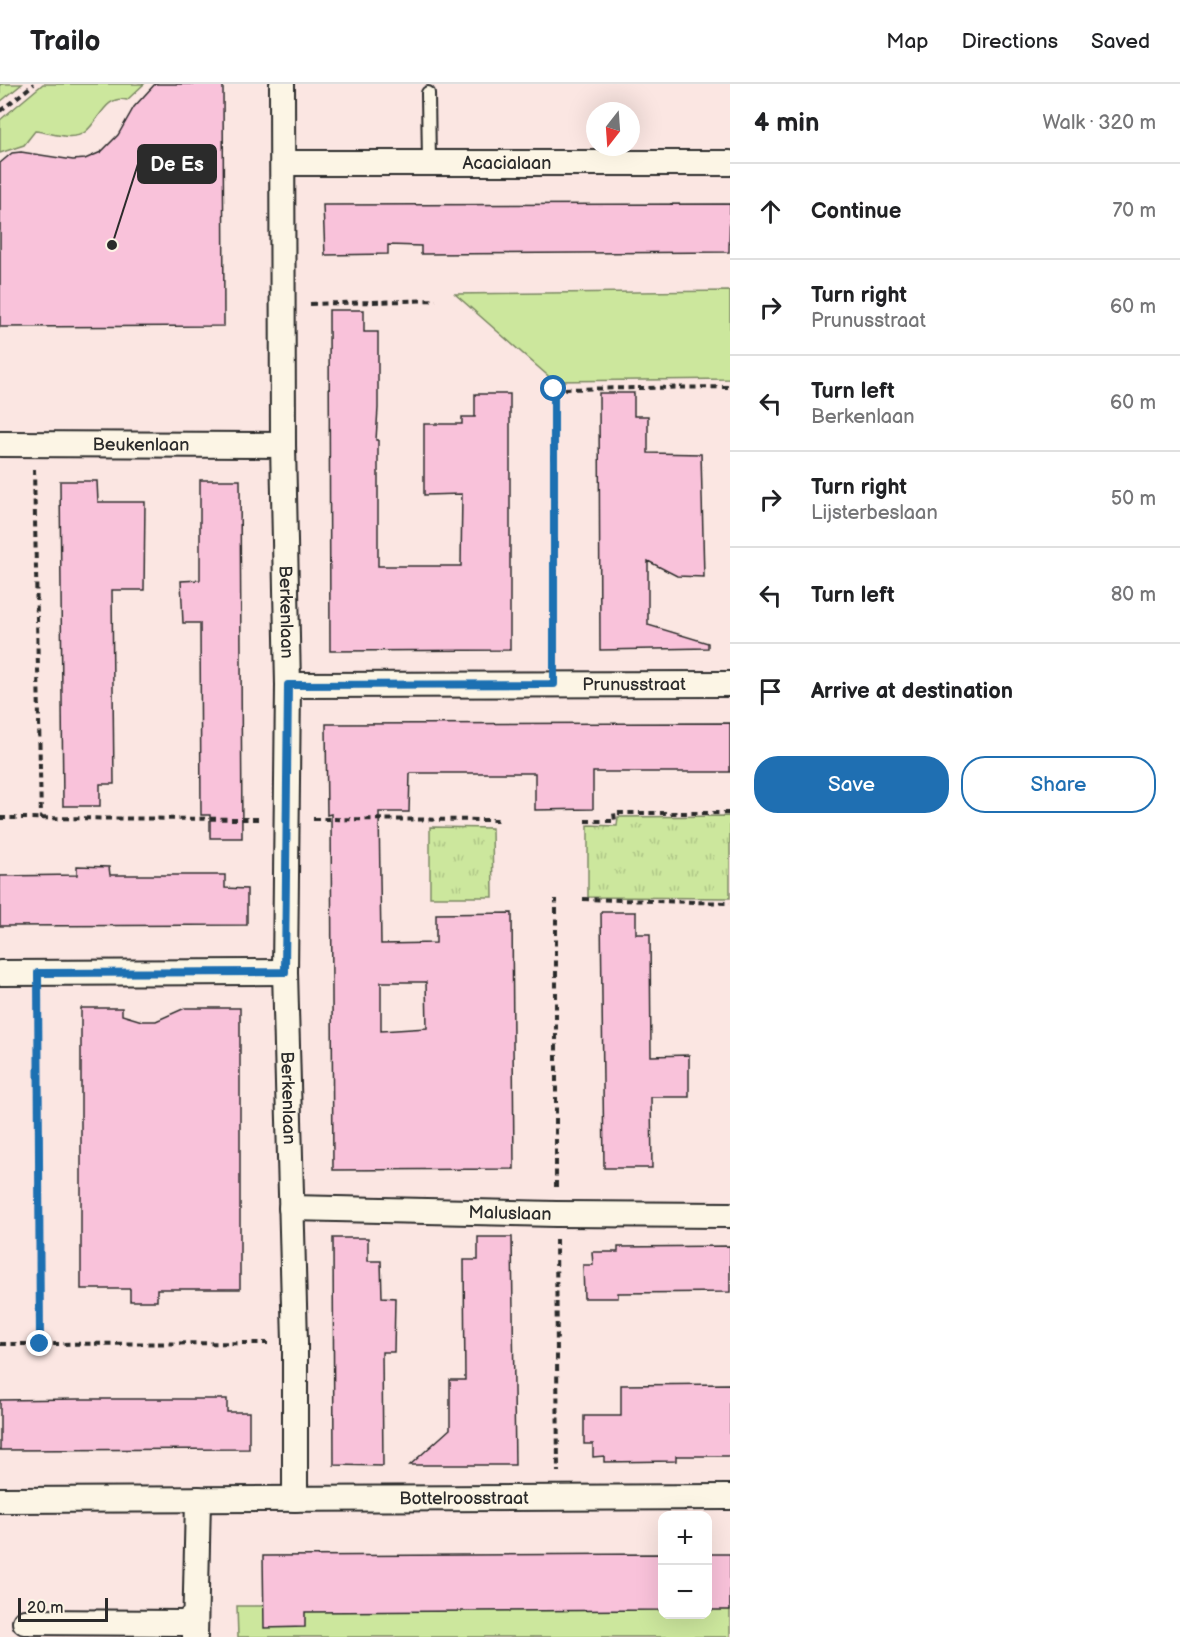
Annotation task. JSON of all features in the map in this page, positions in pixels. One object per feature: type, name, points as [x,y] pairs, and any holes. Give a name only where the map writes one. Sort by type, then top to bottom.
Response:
[{"type":"street","name":"Berkenlaan","points":[[282,84],[282,445],[288,685],[285,972],[295,1342],[295,1500]]},
{"type":"street","name":"Acacialaan","points":[[283,163],[730,163]]},
{"type":"street","name":"Beukenlaan","points":[[0,444],[282,445]]},
{"type":"street","name":"Prunusstraat","points":[[288,685],[730,684]]},
{"type":"street","points":[[0,973],[285,972]]},
{"type":"street","name":"Maluslaan","points":[[291,1209],[730,1215]]},
{"type":"street","name":"Bottelroosstraat","points":[[0,1500],[730,1497]]},
{"type":"street","points":[[25,1622],[184,1623],[195,1627],[198,1499]]},
{"type":"lane","points":[[428,93],[429,163]]},
{"type":"path","points":[[0,111],[34,84]]},
{"type":"path","points":[[283,304],[436,300]]},
{"type":"path","points":[[554,381],[554,684]]},
{"type":"path","points":[[554,389],[730,387]]},
{"type":"path","points":[[33,445],[41,819]]},
{"type":"path","points":[[585,821],[615,821],[614,813],[730,813]]},
{"type":"path","points":[[0,818],[499,820]]},
{"type":"path","points":[[584,899],[730,903]]},
{"type":"path","points":[[38,973],[40,1344]]},
{"type":"path","points":[[0,1344],[295,1342]]},
{"type":"green space","points":[[0,84],[22,84],[0,102]]},
{"type":"green space","points":[[43,84],[144,84],[127,100],[113,101],[90,128],[80,135],[67,136],[35,131],[24,145],[0,153],[0,120]]},
{"type":"green space","points":[[730,291],[730,379],[554,381],[455,294]]},
{"type":"green space","points":[[730,816],[730,898],[588,897],[588,825],[617,826],[618,817]]},
{"type":"green space","points":[[430,827],[492,828],[493,897],[430,897]]},
{"type":"green space","points":[[712,1604],[730,1604],[730,1637],[238,1637],[237,1606],[658,1605],[658,1619],[712,1619]]},
{"type":"building","points":[[155,84],[223,84],[224,326],[0,327],[0,163],[12,153],[21,152],[73,160],[85,159],[101,152],[118,135],[134,107]]},
{"type":"building","points":[[730,204],[729,252],[421,254],[421,246],[388,245],[388,254],[325,255],[323,205]]},
{"type":"building","points":[[329,310],[364,310],[364,332],[378,332],[376,440],[378,440],[378,566],[461,566],[462,494],[424,495],[424,424],[462,424],[462,417],[475,417],[475,394],[510,394],[510,650],[330,651]]},
{"type":"building","points":[[599,393],[634,393],[634,416],[648,416],[648,453],[701,454],[704,577],[677,576],[648,561],[648,625],[708,643],[708,648],[600,650]]},
{"type":"building","points":[[200,480],[240,480],[242,838],[210,838],[210,815],[201,815],[200,623],[183,623],[181,581],[200,580]]},
{"type":"building","points":[[60,481],[97,481],[98,502],[145,502],[144,590],[112,590],[114,784],[100,784],[100,806],[63,806]]},
{"type":"building","points":[[730,723],[730,772],[593,772],[593,809],[535,810],[535,773],[410,773],[409,812],[379,812],[381,944],[436,943],[436,914],[512,913],[514,1169],[333,1170],[331,814],[327,815],[326,724]],"holes":[[[381,982],[426,982],[427,1028],[381,1031]]]},
{"type":"building","points":[[77,866],[109,867],[110,875],[225,875],[225,888],[247,889],[247,925],[0,926],[0,876],[77,875]]},
{"type":"building","points":[[601,912],[636,912],[636,934],[650,934],[651,1056],[689,1055],[689,1097],[651,1097],[652,1168],[604,1168]]},
{"type":"building","points":[[81,1008],[122,1008],[122,1015],[142,1021],[156,1021],[185,1008],[240,1008],[240,1289],[157,1289],[157,1301],[130,1301],[130,1289],[81,1289]]},
{"type":"building","points":[[478,1237],[512,1237],[515,1465],[410,1465],[450,1429],[450,1380],[465,1380],[464,1260],[478,1260]]},
{"type":"building","points":[[333,1238],[368,1238],[368,1261],[381,1261],[382,1297],[395,1298],[394,1352],[382,1352],[383,1466],[334,1465]]},
{"type":"building","points":[[730,1246],[730,1292],[618,1293],[618,1298],[584,1298],[583,1265],[593,1265],[592,1252],[618,1252],[618,1247]]},
{"type":"building","points":[[730,1384],[730,1456],[676,1456],[676,1461],[604,1462],[604,1456],[593,1457],[593,1444],[584,1444],[584,1416],[621,1416],[621,1385]]},
{"type":"building","points":[[227,1399],[227,1412],[249,1412],[249,1449],[0,1450],[0,1400]]},
{"type":"building","points":[[658,1554],[658,1610],[305,1612],[305,1627],[264,1628],[263,1556]]},
{"type":"building","points":[[712,1554],[730,1554],[730,1610],[712,1610]]},
{"type":"place","name":"De Es","points":[[112,245]]},
{"type":"route","points":[[40,1344],[38,973],[285,972],[288,685],[554,684],[554,389]]}]
